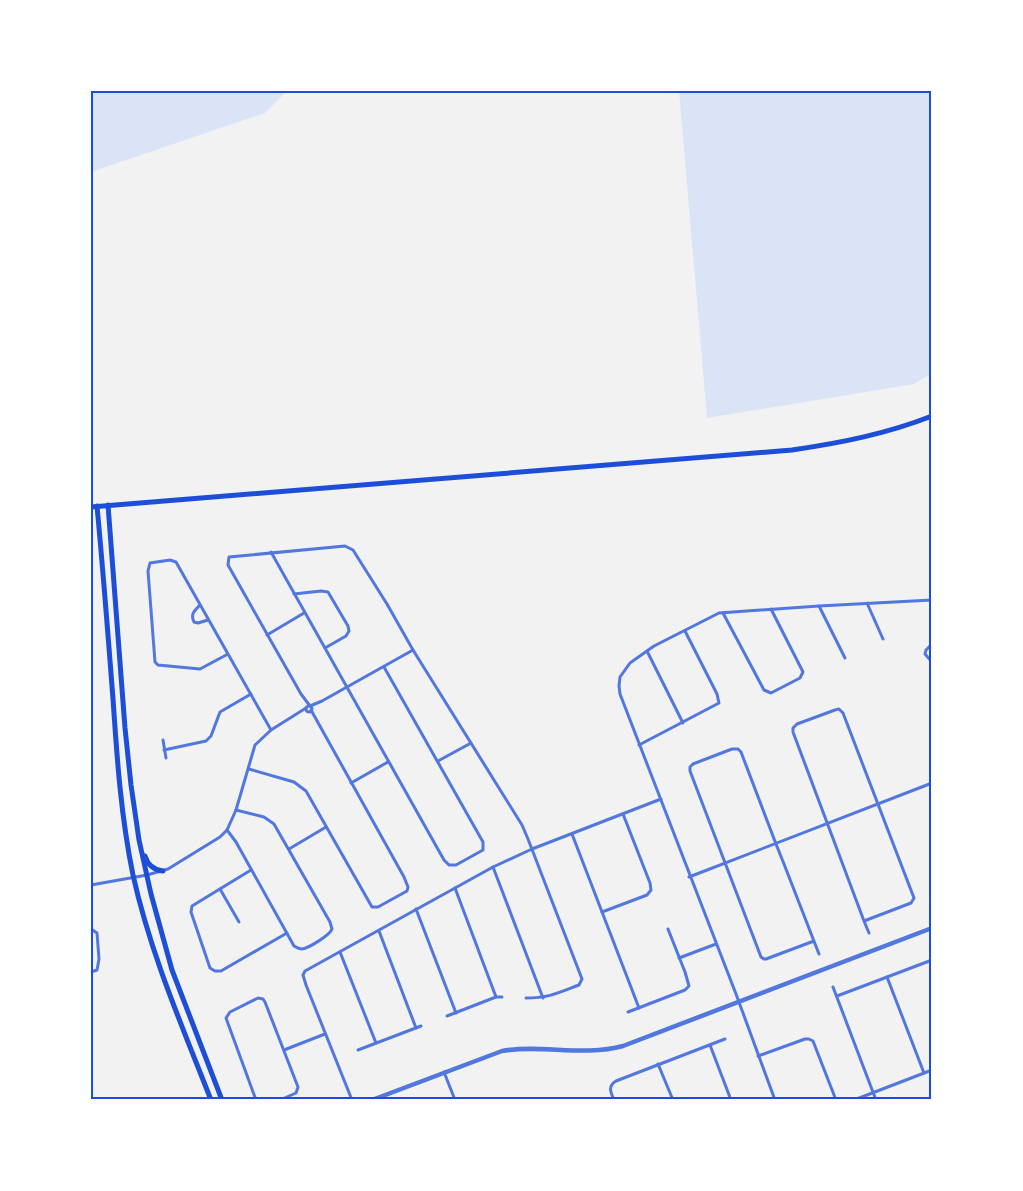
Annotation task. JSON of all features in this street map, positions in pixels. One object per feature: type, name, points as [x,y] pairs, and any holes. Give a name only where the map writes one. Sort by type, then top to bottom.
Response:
[{"type":"main road","points":[[211,1100],[160,967],[134,877],[126,838],[120,795],[94,507],[792,450],[860,439],[932,416]]},
{"type":"main road","points":[[108,506],[125,728],[139,840],[172,970],[222,1100]]},
{"type":"main road","points":[[139,840],[149,864],[154,869],[163,871]]},
{"type":"street","points":[[248,768],[290,780],[300,785],[306,791],[372,907],[378,907],[407,891],[408,887],[404,877],[228,565],[228,560],[233,555],[345,546],[351,548],[387,604],[412,650],[522,825],[532,849],[582,979],[578,985],[543,998],[526,998]]},
{"type":"street","points":[[271,552],[444,860],[452,866],[481,851],[484,844],[384,667]]},
{"type":"street","points":[[228,654],[204,668],[196,670],[158,665],[156,662],[148,571],[150,563],[170,560],[176,562],[271,730]]},
{"type":"street","points":[[294,594],[328,592],[348,626],[349,631],[346,636],[325,648]]},
{"type":"street","points":[[775,1100],[620,694],[620,677],[630,664],[646,651],[723,612],[932,600]]},
{"type":"street","points":[[867,603],[883,639]]},
{"type":"street","points":[[200,605],[193,613],[192,619],[196,623],[208,620]]},
{"type":"street","points":[[819,606],[845,658]]},
{"type":"street","points":[[723,612],[764,690],[771,693],[800,678],[803,672],[771,609]]},
{"type":"street","points":[[267,634],[304,613]]},
{"type":"street","points":[[639,745],[717,705],[720,700],[685,631]]},
{"type":"street","points":[[932,644],[925,654],[932,662]]},
{"type":"street","points":[[91,884],[163,871],[180,863],[216,839],[227,830],[236,810],[255,745],[271,730],[412,650]]},
{"type":"street","points":[[646,651],[683,723]]},
{"type":"street","points":[[164,750],[208,740],[220,712],[251,694]]},
{"type":"street","points":[[864,921],[911,903],[914,898],[843,713],[835,710],[797,724],[793,728],[793,732],[864,921],[869,933]]},
{"type":"street","points":[[163,740],[166,758]]},
{"type":"street","points":[[438,761],[471,743]]},
{"type":"street","points":[[814,941],[766,959],[762,958],[724,864],[690,769],[693,764],[732,749],[738,750],[742,755],[776,844],[814,941],[819,954]]},
{"type":"street","points":[[351,783],[388,762]]},
{"type":"street","points":[[690,877],[932,783]]},
{"type":"street","points":[[352,1100],[324,1034],[303,975],[309,968],[493,867],[532,849],[660,799]]},
{"type":"street","points":[[227,830],[294,946],[302,949],[328,935],[332,929],[330,922],[289,849],[271,822],[264,817],[236,810]]},
{"type":"street","points":[[602,912],[647,895],[651,890],[623,814]]},
{"type":"street","points":[[289,849],[326,827]]},
{"type":"street","points":[[572,834],[639,1008]]},
{"type":"street","points":[[493,867],[543,998]]},
{"type":"street","points":[[251,870],[194,904],[191,912],[208,963],[212,970],[221,971],[287,933]]},
{"type":"street","points":[[455,888],[496,997]]},
{"type":"street","points":[[220,889],[239,922]]},
{"type":"street","points":[[416,909],[456,1013]]},
{"type":"street","points":[[628,1012],[688,988],[688,981],[668,928]]},
{"type":"street","points":[[372,1100],[508,1050],[596,1050],[616,1048],[932,928]]},
{"type":"street","points":[[91,929],[97,933],[99,959],[97,970],[91,972]]},
{"type":"street","points":[[378,931],[416,1028]]},
{"type":"street","points":[[679,958],[716,944]]},
{"type":"street","points":[[340,952],[376,1044]]},
{"type":"street","points":[[837,996],[932,960]]},
{"type":"street","points":[[887,977],[924,1073]]},
{"type":"street","points":[[833,987],[876,1100]]},
{"type":"street","points":[[447,1016],[496,997],[502,997]]},
{"type":"street","points":[[256,1100],[226,1022],[227,1016],[255,998],[263,999],[298,1090],[294,1094],[280,1100]]},
{"type":"street","points":[[358,1050],[421,1026]]},
{"type":"street","points":[[284,1050],[324,1034]]},
{"type":"street","points":[[614,1100],[610,1090],[611,1084],[616,1081],[725,1039]]},
{"type":"street","points":[[758,1056],[804,1039],[810,1039],[813,1041],[836,1100]]},
{"type":"street","points":[[710,1045],[731,1100]]},
{"type":"street","points":[[658,1064],[673,1100]]},
{"type":"street","points":[[854,1100],[932,1070]]},
{"type":"street","points":[[444,1072],[455,1100]]},
{"type":"shaded area","points":[[91,91],[287,91],[265,113],[91,172]]},
{"type":"shaded area","points":[[679,91],[932,91],[932,373],[914,384],[707,418]]}]
